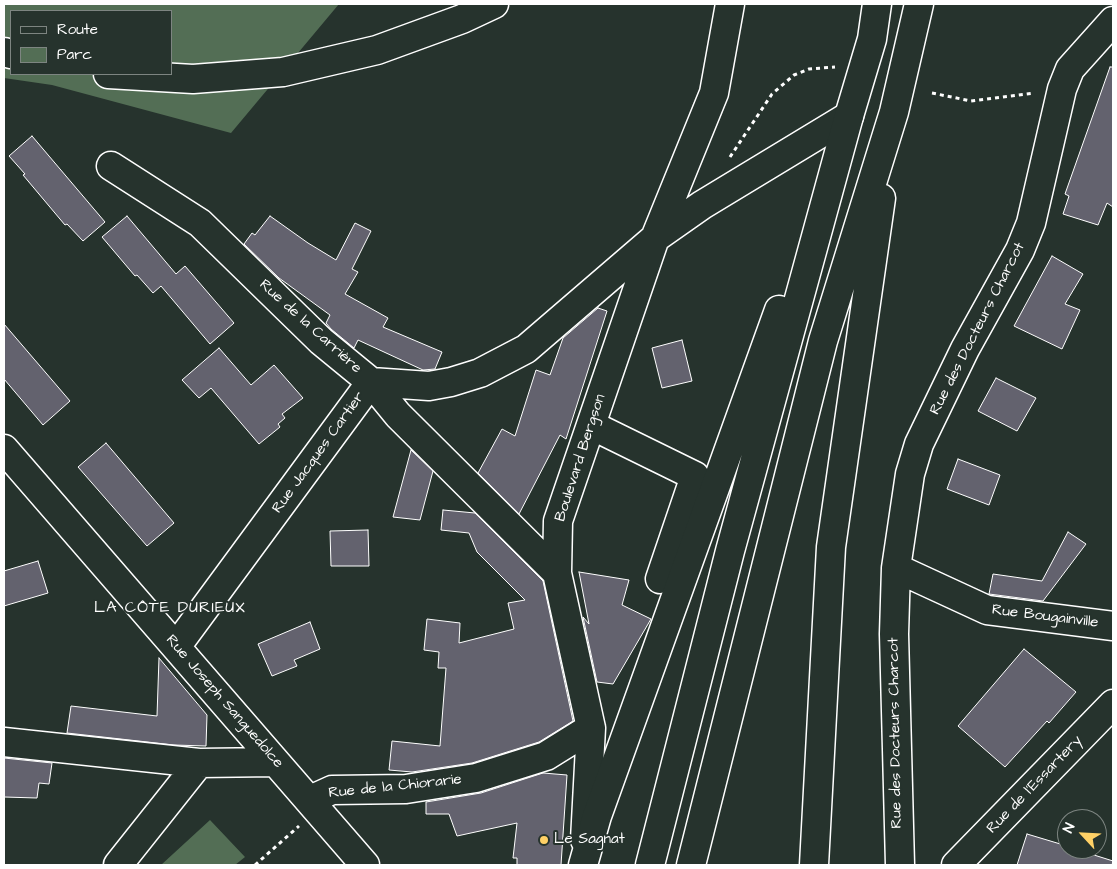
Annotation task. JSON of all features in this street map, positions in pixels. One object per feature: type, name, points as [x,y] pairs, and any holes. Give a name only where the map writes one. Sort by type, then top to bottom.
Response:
[{"type":"street","points":[[125,75],[193,79],[283,72],[377,50],[462,19],[494,4]]},
{"type":"street","name":"Boulevard Bergson","points":[[583,864],[591,728],[557,573],[558,521],[655,238],[714,93],[730,4]]},
{"type":"street","points":[[650,865],[730,551],[849,116],[872,39],[877,4]]},
{"type":"street","points":[[691,865],[823,340],[894,112],[919,4]]},
{"type":"street","name":"Rue des Docteurs Charcot","points":[[900,865],[894,634],[896,568],[910,474],[920,444],[965,349],[1020,250],[1031,223],[1062,89],[1070,69],[1113,21]]},
{"type":"street","points":[[814,865],[831,547],[894,112]]},
{"type":"street","points":[[583,864],[597,816],[849,116]]},
{"type":"street","name":"Rue Jacques Cartier","points":[[176,647],[371,382],[429,386],[480,373],[526,349],[655,238],[702,205],[849,116]]},
{"type":"street","name":"Rue de la Carrière","points":[[111,166],[200,223],[321,341],[371,382],[398,415],[557,573]]},
{"type":"street","points":[[591,425],[695,476],[660,579]]},
{"type":"street","name":"Rue Joseph Sanguedolce","points":[[4,449],[275,762],[320,800],[365,865]]},
{"type":"street","name":"Rue Bougainville","points":[[896,568],[986,610],[1113,626]]},
{"type":"street","name":"Rue de l'Essartery","points":[[956,865],[1113,704]]},
{"type":"street","name":"Rue de la Chiorarie","points":[[320,800],[476,778],[546,756],[591,728]]},
{"type":"street","points":[[4,742],[199,763],[275,762]]},
{"type":"street","points":[[118,865],[199,763]]},
{"type":"path","points":[[729,159],[772,94],[794,75],[809,69],[835,67]]},
{"type":"path","points":[[932,94],[971,101],[1062,89]]},
{"type":"path","points":[[255,865],[320,800]]},
{"type":"green space","points":[[4,4],[339,4],[231,133],[52,85],[4,78]]},
{"type":"green space","points":[[210,820],[245,857],[235,865],[161,865]]},
{"type":"building","points":[[1110,67],[1113,67],[1113,207],[1107,203],[1098,225],[1063,214],[1069,196],[1065,194]]},
{"type":"building","points":[[32,136],[105,222],[83,241],[67,224],[65,225],[9,156]]},
{"type":"building","points":[[127,216],[176,274],[185,266],[234,323],[210,344],[161,286],[153,293],[137,275],[135,276],[102,237]]},
{"type":"building","points":[[270,216],[336,260],[355,223],[371,231],[352,269],[358,272],[345,294],[388,318],[383,327],[442,352],[435,369],[423,370],[358,340],[354,348],[331,329],[326,323],[330,315],[279,278],[244,244],[252,233],[255,235]]},
{"type":"building","points":[[1052,256],[1083,274],[1065,304],[1080,310],[1062,349],[1014,326]]},
{"type":"building","points":[[598,308],[607,311],[566,439],[560,435],[519,514],[478,473],[502,429],[515,436],[536,370],[550,375],[563,338]]},
{"type":"building","points":[[4,324],[70,401],[43,425],[4,379]]},
{"type":"building","points":[[682,340],[692,381],[662,388],[652,348]]},
{"type":"building","points":[[219,348],[251,385],[274,365],[303,398],[282,414],[285,418],[278,424],[280,427],[259,444],[211,388],[199,398],[182,380]]},
{"type":"building","points":[[996,378],[1036,398],[1017,431],[978,411]]},
{"type":"building","points":[[106,443],[174,523],[147,546],[78,467]]},
{"type":"building","points":[[411,450],[433,471],[420,520],[393,517]]},
{"type":"building","points":[[958,459],[1000,475],[989,505],[947,489]]},
{"type":"building","points":[[443,510],[475,513],[543,581],[573,721],[539,742],[472,763],[412,772],[389,770],[392,741],[440,746],[446,668],[438,668],[439,652],[424,650],[427,619],[460,623],[459,643],[514,629],[508,603],[525,600],[477,552],[469,533],[441,530]]},
{"type":"building","points":[[368,530],[369,566],[331,566],[330,531]]},
{"type":"building","points":[[1068,532],[1086,544],[1043,601],[989,594],[993,574],[1042,581]]},
{"type":"building","points":[[38,561],[48,593],[4,606],[4,571]]},
{"type":"building","points":[[579,572],[629,580],[622,605],[651,619],[613,684],[597,682],[583,617],[589,624]]},
{"type":"building","points":[[310,622],[320,649],[294,660],[297,666],[272,676],[258,644]]},
{"type":"building","points":[[1024,649],[1076,692],[1049,723],[1047,721],[1005,767],[958,726]]},
{"type":"building","points":[[159,658],[207,715],[206,746],[174,745],[67,733],[71,706],[157,716]]},
{"type":"building","points":[[4,758],[52,763],[49,784],[39,783],[37,798],[4,797]]},
{"type":"building","points":[[543,773],[567,775],[561,865],[517,865],[517,858],[513,858],[517,823],[457,836],[449,814],[426,814],[426,802],[481,793]]},
{"type":"building","points":[[1027,834],[1057,843],[1057,859],[1107,859],[1113,861],[1112,865],[1017,865]]},
{"type":"place","name":"Le Sagnat","points":[[544,840]]},
{"type":"district","name":"LA CÔTE DURIEUX","points":[[170,609]]}]
